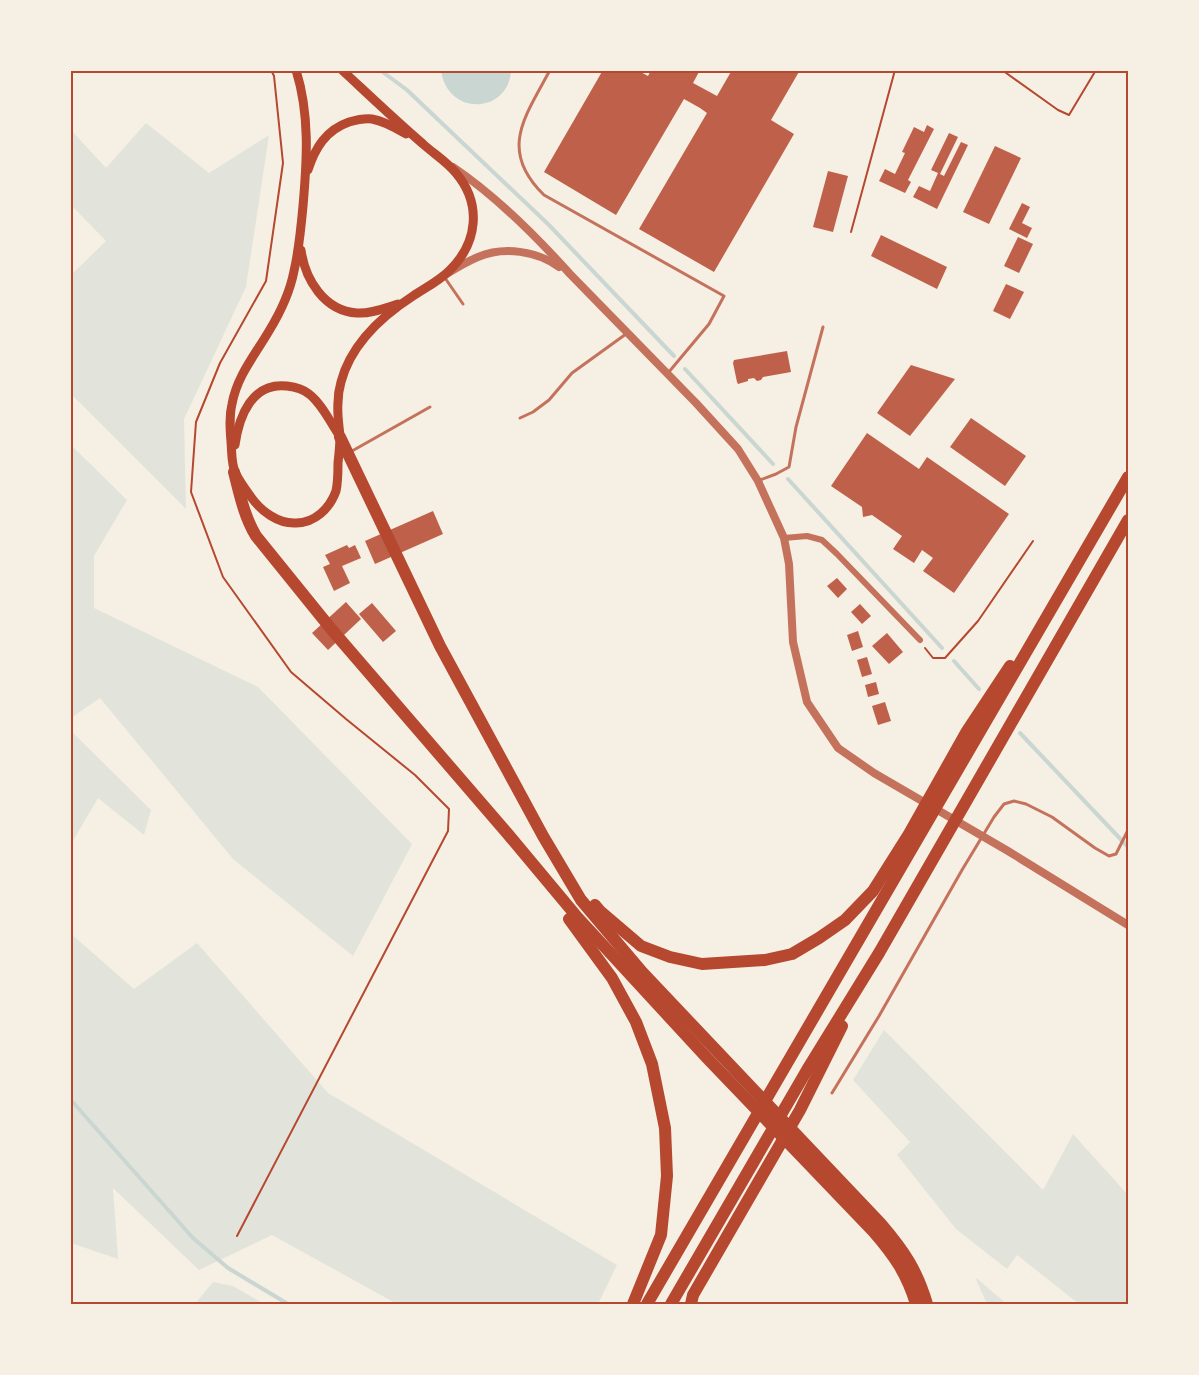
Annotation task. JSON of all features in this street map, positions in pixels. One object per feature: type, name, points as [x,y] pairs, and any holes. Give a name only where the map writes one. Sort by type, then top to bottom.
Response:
[{"type":"highway","points":[[340,437],[440,646],[543,836],[581,900],[711,1054]]},
{"type":"highway","points":[[234,468],[245,516],[256,536],[332,630],[605,949],[902,1248],[916,1272],[927,1305]]},
{"type":"highway","points":[[647,1305],[1128,477]]},
{"type":"highway","points":[[671,1305],[807,1070],[879,953],[1128,520]]},
{"type":"highway","points":[[543,836],[600,911],[641,946],[670,957],[702,964],[765,960],[792,954],[845,920],[873,891],[909,834],[967,732],[1086,550]]},
{"type":"highway","points":[[507,833],[612,978],[636,1022],[652,1064],[665,1128],[667,1176],[661,1234],[633,1305]]},
{"type":"highway","points":[[691,1305],[693,1296],[800,1110],[879,953]]},
{"type":"highway","points":[[825,1173],[893,1254],[906,1277],[916,1305]]},
{"type":"main road","points":[[296,70],[306,116],[305,179],[300,242],[292,281],[286,297],[268,333],[244,369],[237,386],[232,403],[230,430],[234,468],[256,503],[273,517],[294,524],[318,516],[332,501],[337,482],[340,437],[338,401],[342,378],[357,347],[403,303],[445,274],[463,255],[472,233],[473,215],[466,188],[457,174],[342,70]]},
{"type":"main road","points":[[305,179],[314,153],[324,138],[337,128],[355,120],[378,121],[424,145]]},
{"type":"main road","points":[[300,242],[303,263],[311,283],[325,298],[338,307],[351,312],[366,313],[403,303]]},
{"type":"main road","points":[[234,468],[237,429],[244,411],[255,396],[272,387],[296,387],[308,393],[322,409],[340,437]]},
{"type":"street","points":[[447,163],[501,205],[550,252],[738,449],[758,481],[784,538],[789,564],[793,642],[807,702],[838,748],[874,773],[1008,851],[1128,925]]},
{"type":"street","points":[[445,274],[477,257],[504,251],[519,252],[545,259],[570,274]]},
{"type":"street","points":[[784,538],[807,536],[822,540],[920,640]]},
{"type":"lane","points":[[550,70],[519,134],[519,151],[523,168],[531,183],[544,195],[724,296],[709,324],[667,374]]},
{"type":"lane","points":[[445,274],[463,304]]},
{"type":"lane","points":[[758,481],[789,467],[796,427],[823,327]]},
{"type":"lane","points":[[520,418],[549,400],[572,373],[627,333]]},
{"type":"lane","points":[[348,453],[430,407]]},
{"type":"lane","points":[[832,1093],[879,1016],[962,870],[1004,804],[1014,801],[1026,804],[1052,817],[1109,856],[1116,854],[1128,830]]},
{"type":"path","points":[[237,1236],[448,831],[449,809],[415,775],[291,672],[223,577],[191,492],[196,422],[220,363],[266,280],[283,163],[274,76],[271,70]]},
{"type":"path","points":[[851,232],[895,70]]},
{"type":"path","points":[[1002,70],[1058,110],[1069,115],[1096,70]]},
{"type":"path","points":[[920,640],[933,658],[945,658],[978,621],[1033,541]]},
{"type":"shaded area","points":[[441,70],[511,71],[507,85],[500,96],[489,102],[477,104],[465,102],[454,96],[446,85]]},
{"type":"shaded area","points":[[146,123],[209,173],[269,135],[246,287],[184,419],[186,509],[71,394],[71,275],[106,241],[71,205],[71,130],[106,168]]},
{"type":"shaded area","points":[[71,445],[127,500],[94,556],[94,608],[258,687],[412,844],[353,956],[233,859],[100,698],[71,718]]},
{"type":"shaded area","points":[[71,731],[151,810],[144,835],[98,798],[71,844]]},
{"type":"shaded area","points":[[70,933],[134,989],[197,943],[328,1093],[617,1265],[598,1304],[397,1304],[272,1235],[199,1270],[113,1188],[118,1259],[71,1243]]},
{"type":"shaded area","points":[[884,1030],[1043,1190],[1073,1134],[1128,1195],[1128,1304],[1079,1304],[1017,1255],[1007,1269],[956,1229],[897,1155],[910,1142],[853,1080]]},
{"type":"shaded area","points":[[975,1277],[1007,1304],[987,1304]]},
{"type":"shaded area","points":[[213,1282],[233,1286],[264,1304],[195,1304]]},
{"type":"building","points":[[603,70],[637,70],[648,76],[651,70],[700,70],[693,83],[717,96],[732,70],[800,70],[771,120],[794,134],[714,272],[639,229],[707,113],[700,108],[684,99],[616,215],[544,172]]},
{"type":"building","points":[[927,125],[934,129],[908,180],[911,182],[905,193],[879,181],[885,169],[895,174],[914,127],[924,132]]},
{"type":"building","points":[[949,133],[958,137],[940,174],[944,176],[961,142],[968,145],[937,209],[913,197],[919,186],[930,191],[938,173],[931,170]]},
{"type":"building","points":[[995,146],[1021,158],[989,224],[963,212]]},
{"type":"building","points":[[828,171],[848,176],[833,232],[813,227]]},
{"type":"building","points":[[1022,203],[1030,207],[1022,223],[1032,228],[1027,238],[1009,229]]},
{"type":"building","points":[[881,235],[947,267],[937,289],[871,256]]},
{"type":"building","points":[[1018,237],[1033,244],[1019,273],[1004,266]]},
{"type":"building","points":[[1006,284],[1024,292],[1010,319],[993,311]]},
{"type":"building","points":[[787,351],[791,372],[763,377],[757,381],[754,378],[748,379],[738,384],[734,360]]},
{"type":"building","points":[[911,365],[955,379],[910,436],[877,413]]},
{"type":"building","points":[[971,418],[1026,456],[1005,486],[950,447]]},
{"type":"building","points":[[867,433],[919,469],[927,457],[1009,514],[954,593],[923,571],[933,558],[922,550],[914,563],[893,549],[902,536],[872,515],[863,517],[862,507],[831,486]]},
{"type":"building","points":[[433,511],[443,534],[375,564],[365,541]]},
{"type":"building","points":[[347,545],[349,548],[355,545],[361,558],[342,566],[350,583],[334,591],[323,567],[330,564],[325,555]]},
{"type":"building","points":[[837,578],[847,589],[838,598],[827,586]]},
{"type":"building","points":[[346,602],[361,619],[328,650],[312,633]]},
{"type":"building","points":[[372,603],[396,631],[383,642],[359,614]]},
{"type":"building","points":[[860,604],[871,616],[862,624],[851,612]]},
{"type":"building","points":[[858,631],[863,647],[852,651],[847,635]]},
{"type":"building","points":[[887,633],[903,652],[889,664],[872,646]]},
{"type":"building","points":[[867,657],[872,674],[862,677],[857,660]]},
{"type":"building","points":[[876,682],[879,694],[868,697],[865,685]]},
{"type":"building","points":[[885,702],[891,721],[878,725],[872,706]]},
{"type":"waterway","points":[[380,70],[407,90],[548,224],[674,356]]},
{"type":"waterway","points":[[685,369],[773,464]]},
{"type":"waterway","points":[[788,479],[942,648]]},
{"type":"waterway","points":[[954,661],[979,689]]},
{"type":"waterway","points":[[1020,733],[1128,847]]},
{"type":"waterway","points":[[70,1099],[193,1238],[228,1268],[288,1304]]}]
